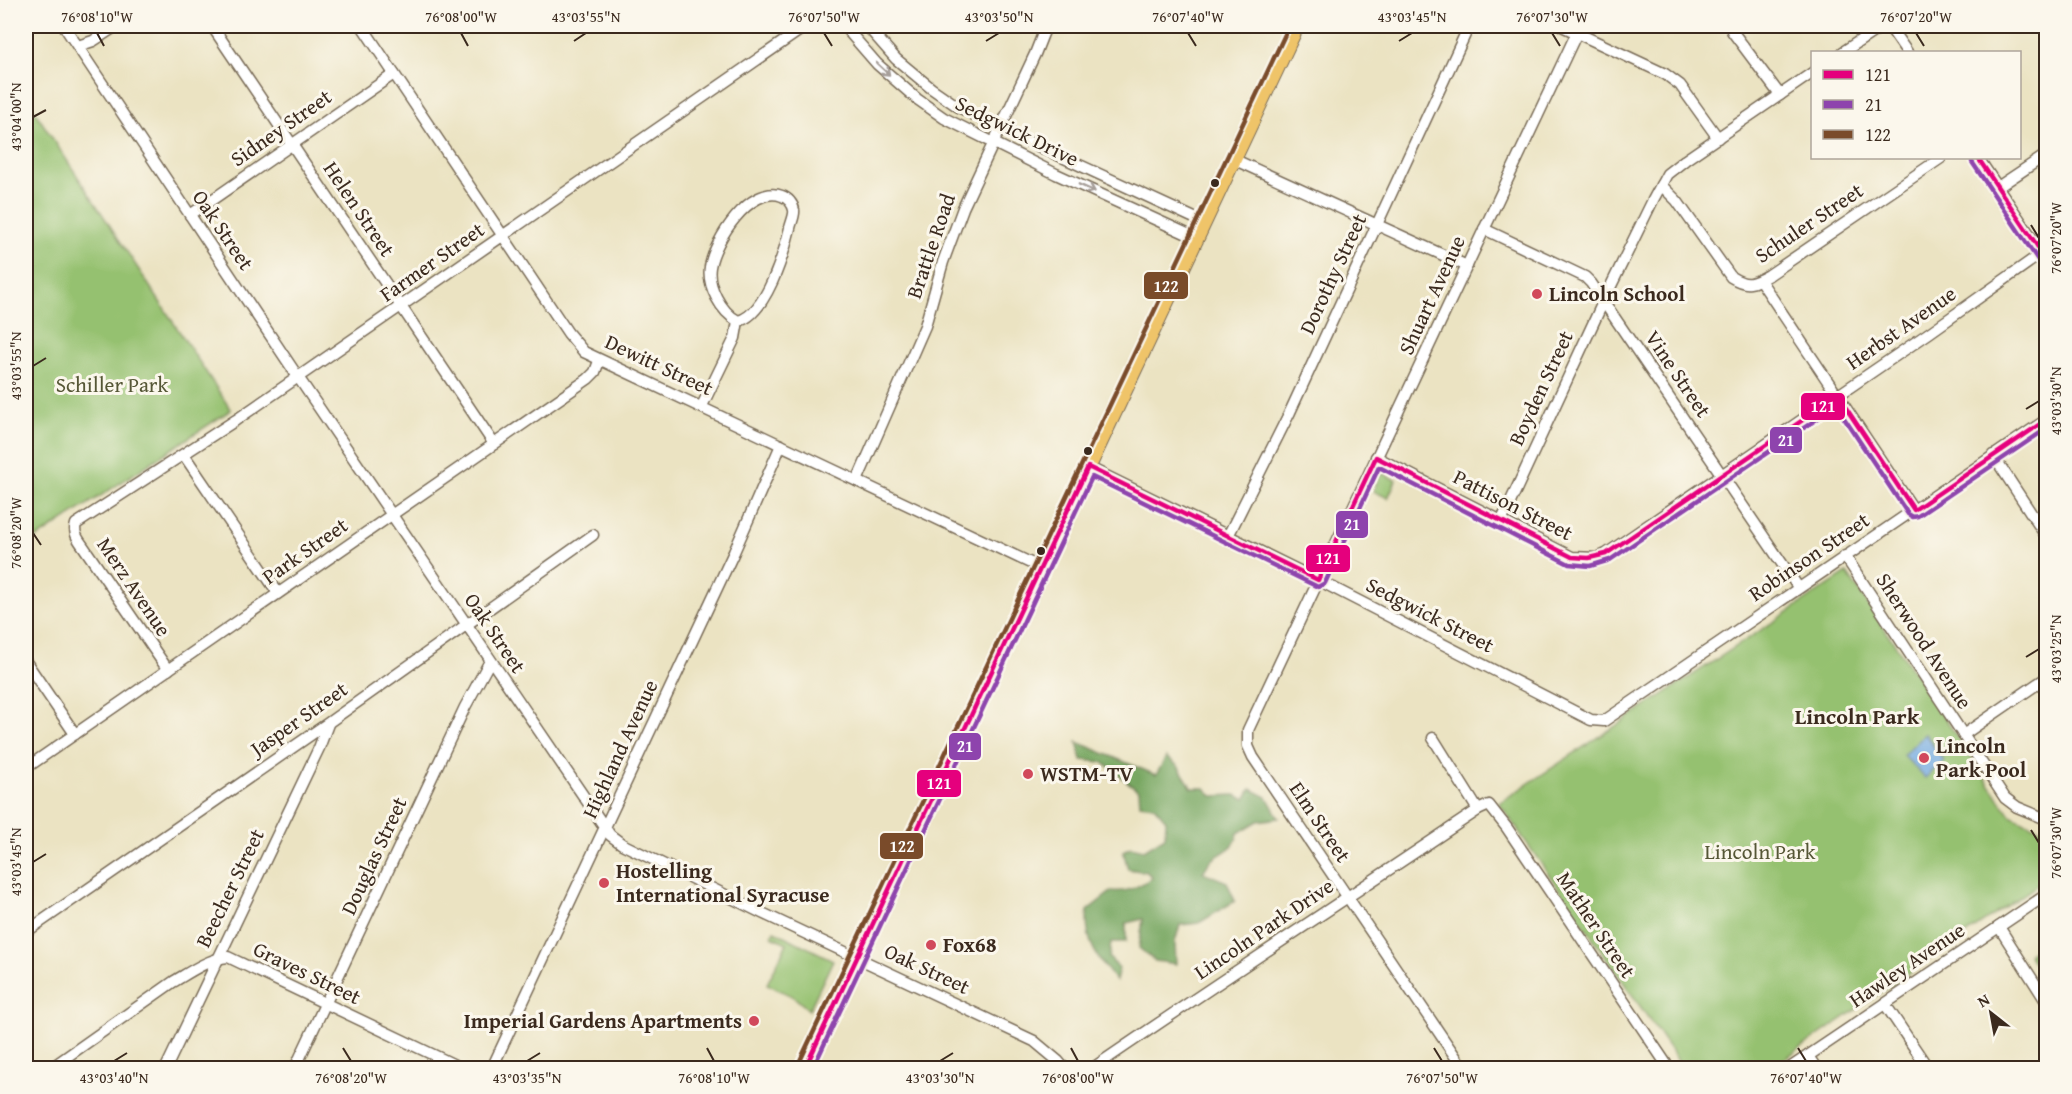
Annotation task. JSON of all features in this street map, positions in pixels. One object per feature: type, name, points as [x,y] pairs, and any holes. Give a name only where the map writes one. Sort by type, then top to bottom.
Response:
[{"type":"main road","points":[[805,1068],[1296,26]]},
{"type":"street","name":"Oak Street","points":[[64,26],[604,829],[622,844],[1034,1041],[1058,1060],[1064,1068]]},
{"type":"street","points":[[78,46],[93,41],[116,26]]},
{"type":"street","name":"Helen Street","points":[[213,26],[494,444]]},
{"type":"street","name":"Dewitt Street","points":[[362,26],[568,333],[584,352],[1041,568]]},
{"type":"street","name":"Farmer Street","points":[[76,524],[401,307],[806,26]]},
{"type":"street","name":"Sedgwick Drive","points":[[844,26],[877,64],[907,91],[944,118],[1056,174],[1196,238]]},
{"type":"street","name":"Sedgwick Drive","points":[[867,26],[896,59],[915,76],[957,106],[999,128],[1203,222]]},
{"type":"street","name":"Brattle Road","points":[[857,480],[921,334],[959,219],[1046,26]]},
{"type":"street","name":"Dorothy Street","points":[[1228,536],[1290,412],[1469,26]]},
{"type":"street","points":[[1562,26],[1579,29],[1665,74],[1680,85],[1718,138]]},
{"type":"street","points":[[1844,51],[1882,26]]},
{"type":"street","points":[[1889,26],[1906,51]]},
{"type":"street","name":"Shuart Avenue","points":[[1318,580],[1579,29]]},
{"type":"street","points":[[1732,31],[1780,95]]},
{"type":"street","name":"Sidney Street","points":[[190,215],[394,74]]},
{"type":"street","name":"Boyden Street","points":[[1502,520],[1604,300],[1667,174],[1811,74]]},
{"type":"street","points":[[907,91],[915,76]]},
{"type":"street","points":[[1998,187],[2046,155]]},
{"type":"street","points":[[1056,174],[1064,157]]},
{"type":"street","points":[[1233,159],[1467,266]]},
{"type":"street","name":"Schuler Street","points":[[1760,280],[1940,159]]},
{"type":"street","points":[[1979,159],[2044,256]]},
{"type":"street","points":[[1661,185],[1677,201],[1731,277],[1740,283],[1749,284],[1760,280],[1914,510]]},
{"type":"street","points":[[1121,203],[1128,186]]},
{"type":"street","points":[[771,195],[782,196],[789,201],[794,211],[784,254],[773,281],[754,311],[746,319],[738,321],[723,309],[710,278],[710,266],[731,221],[747,204],[757,198],[771,195]]},
{"type":"street","name":"Vine Street","points":[[1484,229],[1591,283],[1798,587]]},
{"type":"street","name":"Herbst Avenue","points":[[1722,476],[2044,256]]},
{"type":"street","points":[[702,406],[735,338],[738,321]]},
{"type":"street","name":"Park Street","points":[[26,768],[588,379],[595,372],[599,361]]},
{"type":"street","name":"Robinson Street","points":[[1591,720],[1604,721],[2046,420]]},
{"type":"street","name":"Highland Avenue","points":[[492,1068],[734,552],[781,445]]},
{"type":"street","points":[[184,454],[278,593]]},
{"type":"street","points":[[1993,455],[2046,536]]},
{"type":"street","name":"Pattison Street","points":[[1376,457],[1572,557],[1597,558],[1722,476]]},
{"type":"street","name":"Sedgwick Street","points":[[1088,467],[1318,580],[1591,720]]},
{"type":"street","name":"Merz Avenue","points":[[76,524],[76,535],[168,670]]},
{"type":"street","name":"Jasper Street","points":[[26,932],[328,723],[593,535]]},
{"type":"street","name":"Sherwood Avenue","points":[[1845,556],[2006,798],[2017,807],[2046,819]]},
{"type":"street","name":"Elm Street","points":[[1318,580],[1253,720],[1247,737],[1248,746],[1253,757],[1463,1068]]},
{"type":"street","name":"Douglas Street","points":[[296,1068],[465,707],[490,661]]},
{"type":"street","points":[[26,662],[75,734]]},
{"type":"street","points":[[1963,735],[2046,678]]},
{"type":"street","name":"Beecher Street","points":[[166,1068],[319,748],[328,723]]},
{"type":"street","name":"Mather Street","points":[[1433,738],[1484,807],[1507,828],[1670,1068]]},
{"type":"street","name":"Lincoln Park Drive","points":[[1093,1068],[1484,807]]},
{"type":"street","name":"Hawley Avenue","points":[[1790,1068],[2046,895]]},
{"type":"street","points":[[1999,927],[2046,1001]]},
{"type":"street","name":"Graves Street","points":[[51,1068],[173,982],[218,958],[228,957],[461,1068]]},
{"type":"street","points":[[1885,1004],[1928,1068]]},
{"type":"street","points":[[1808,1056],[1816,1068]]},
{"type":"street","points":[[26,1060],[32,1068]]},
{"type":"green space","name":"Schiller Park","points":[[26,98],[231,410],[26,545]]},
{"type":"green space","points":[[1381,473],[1396,480],[1388,498],[1373,491]]},
{"type":"green space","name":"Lincoln Park","points":[[1847,573],[2010,815],[2038,828],[2046,835],[2046,879],[1771,1068],[1683,1068],[1499,803]]},
{"type":"green space","points":[[1077,742],[1156,775],[1166,757],[1178,766],[1192,788],[1205,788],[1212,796],[1235,795],[1245,799],[1251,789],[1267,797],[1279,818],[1258,821],[1238,833],[1235,843],[1208,864],[1203,872],[1227,882],[1235,901],[1199,923],[1180,925],[1175,942],[1176,964],[1155,961],[1139,948],[1143,919],[1126,923],[1126,942],[1111,942],[1109,958],[1119,968],[1116,981],[1093,948],[1088,931],[1088,910],[1112,891],[1128,890],[1152,878],[1147,872],[1128,869],[1123,851],[1131,847],[1144,850],[1165,837],[1166,820],[1154,806],[1140,804],[1139,791],[1102,762],[1082,760]]},
{"type":"green space","points":[[774,931],[833,960],[809,1010],[794,997],[767,984],[787,943],[772,936]]},
{"type":"green space","points":[[2041,945],[2043,948],[2046,946],[2046,970],[2041,974],[2028,954]]},
{"type":"water","name":"Lincoln Park Pool","points":[[1925,734],[1944,761],[1925,778],[1903,755]]},
{"type":"transit line","name":"122","points":[[798,1065],[1289,26]]},
{"type":"transit line","name":"121","points":[[1979,159],[2046,259]]},
{"type":"transit line","name":"21","points":[[1972,162],[2040,263]]},
{"type":"transit line","name":"121","points":[[805,1068],[1088,467],[1318,580],[1376,457],[1572,557],[1589,558],[1606,554],[1838,396],[1914,510],[2046,420]]},
{"type":"transit line","name":"21","points":[[813,1068],[1092,477],[1318,587],[1325,583],[1379,467],[1569,564],[1590,566],[1610,560],[1836,406],[1908,514],[1913,517],[1918,516],[2046,429]]},
{"type":"place","name":"Lincoln School","points":[[1537,294]]},
{"type":"place","name":"Lincoln Park Pool","points":[[1924,758]]},
{"type":"place","name":"WSTM-TV","points":[[1028,774]]},
{"type":"place","name":"Hostelling International Syracuse","points":[[604,883]]},
{"type":"place","name":"Fox68","points":[[931,945]]},
{"type":"place","name":"Imperial Gardens Apartments","points":[[754,1021]]},
{"type":"district","name":"Lincoln Park","points":[[1857,716]]}]
